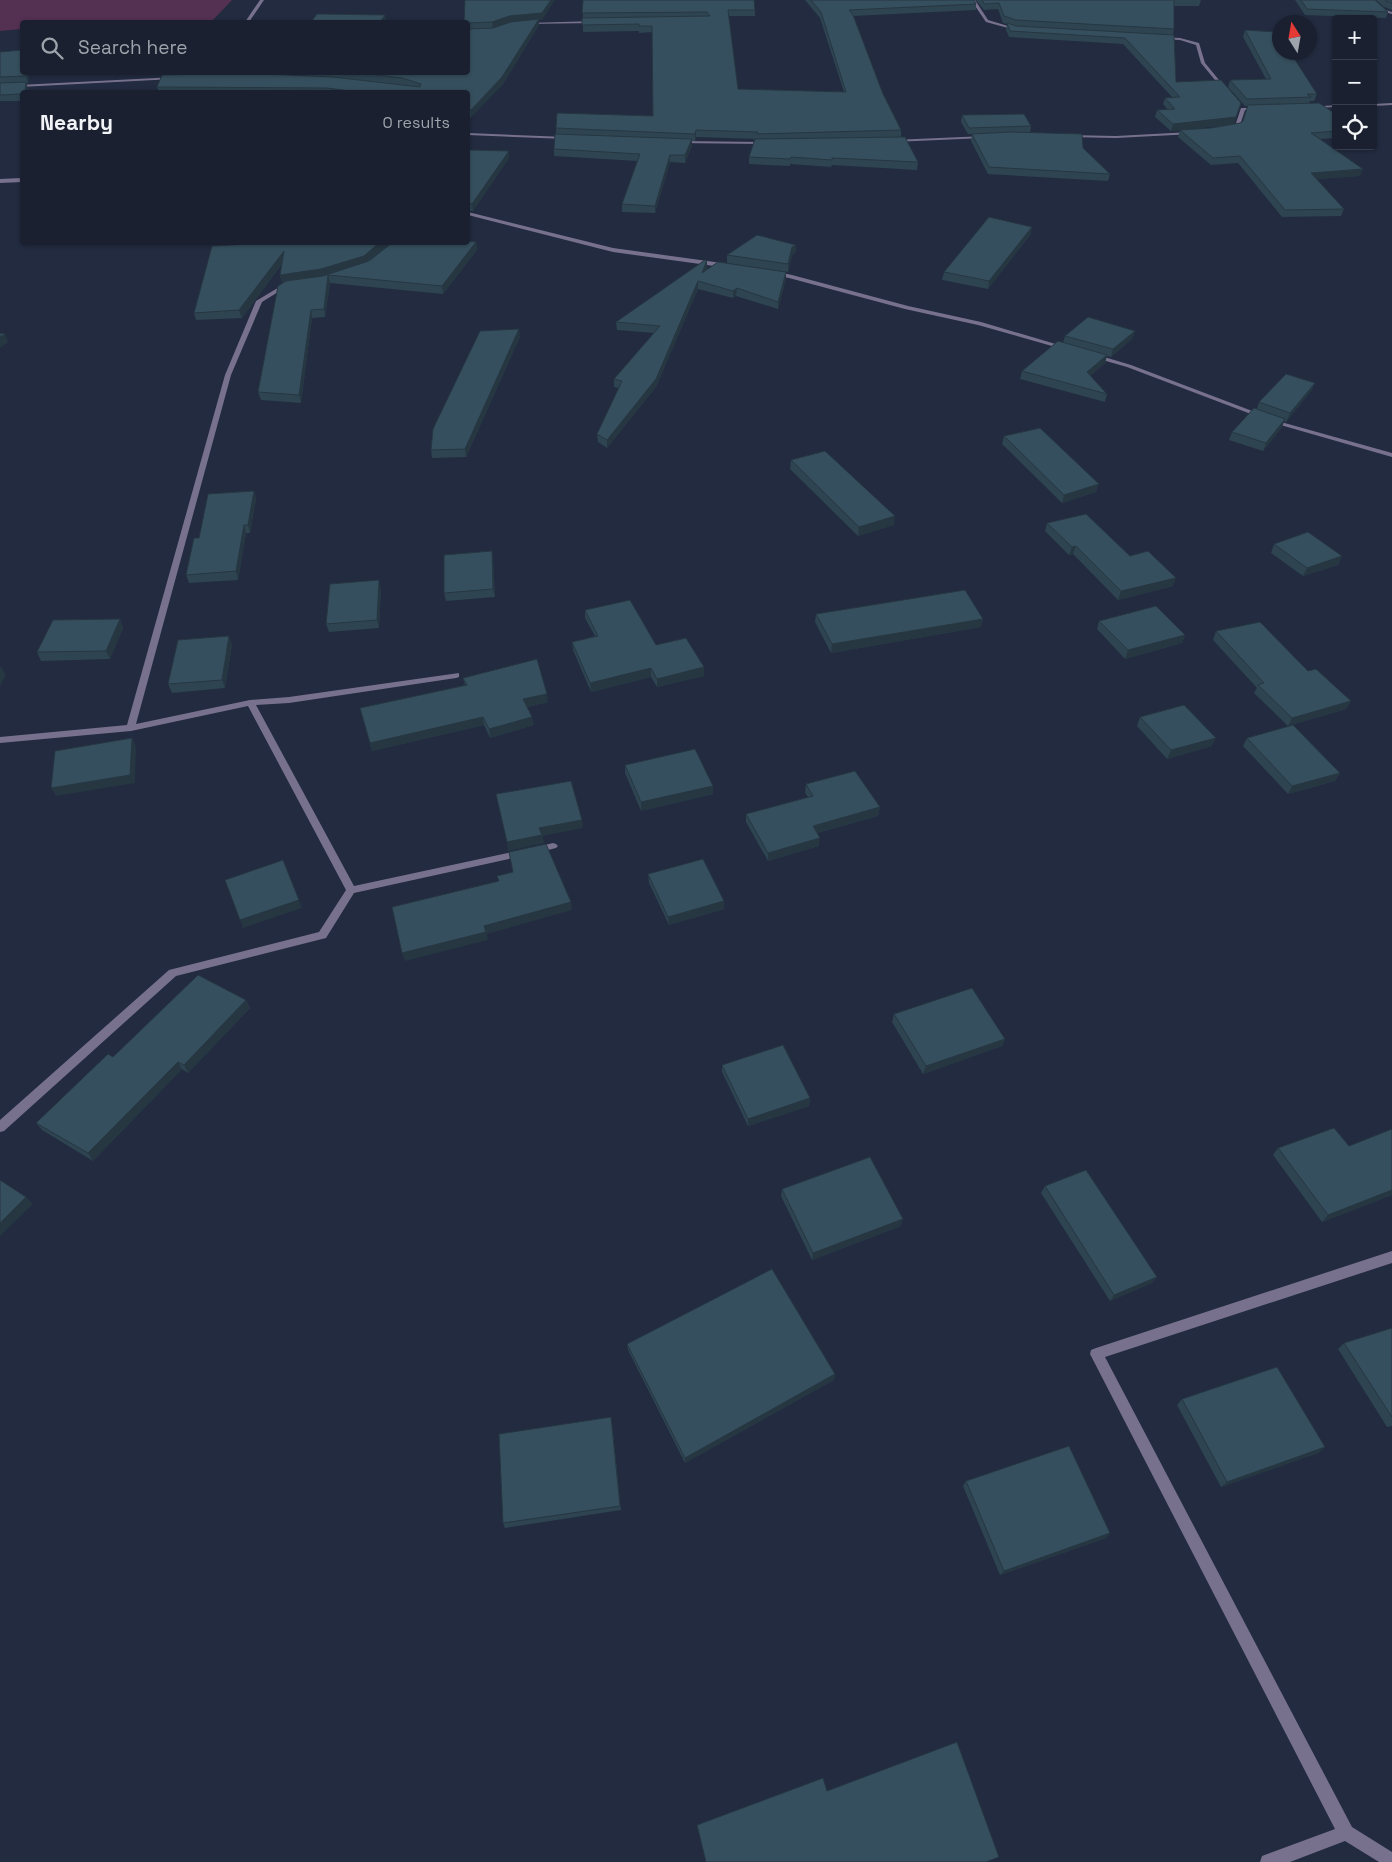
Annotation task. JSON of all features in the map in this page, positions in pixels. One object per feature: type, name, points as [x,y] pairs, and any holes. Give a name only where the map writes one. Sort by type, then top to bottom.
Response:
[{"type":"street","points":[[248,20],[262,0]]},
{"type":"street","points":[[973,0],[987,21],[1025,30]]},
{"type":"street","points":[[1371,0],[1382,10],[1392,13]]},
{"type":"street","points":[[519,24],[601,22]]},
{"type":"street","points":[[1151,37],[1180,39],[1198,44],[1203,63],[1232,96]]},
{"type":"street","points":[[0,87],[177,78]]},
{"type":"street","points":[[1237,103],[1243,109],[1271,108]]},
{"type":"street","points":[[1377,105],[1392,104]]},
{"type":"street","points":[[1308,107],[1332,106]]},
{"type":"street","points":[[1218,130],[1236,127],[1243,109]]},
{"type":"street","points":[[1058,136],[1116,137],[1200,132]]},
{"type":"street","points":[[470,134],[576,138]]},
{"type":"street","points":[[884,142],[991,136]]},
{"type":"street","points":[[675,142],[771,143]]},
{"type":"street","points":[[0,181],[20,180]]},
{"type":"street","points":[[470,214],[613,250],[733,267]]},
{"type":"street","points":[[762,271],[790,276],[907,308],[979,323],[1073,350]]},
{"type":"street","points":[[131,728],[228,375],[259,301],[285,285],[295,284]]},
{"type":"street","points":[[1082,353],[1129,366],[1279,424],[1392,455]]},
{"type":"street","points":[[0,740],[131,728],[250,703],[289,700],[456,675]]},
{"type":"street","points":[[250,703],[351,890]]},
{"type":"street","points":[[0,1127],[173,972],[322,934],[351,890],[553,846]]},
{"type":"street","points":[[1392,1258],[1096,1354],[1346,1833],[1392,1861]]},
{"type":"street","points":[[1268,1862],[1346,1833]]},
{"type":"shaded area","points":[[0,0],[232,0],[213,20],[20,20],[20,29],[0,31]]},
{"type":"building","points":[[465,0],[551,0],[542,13],[509,16],[492,22],[470,23],[470,20],[464,20]]},
{"type":"building","points":[[583,0],[754,0],[755,10],[728,10],[738,89],[846,92],[821,12],[811,0],[974,0],[976,4],[849,10],[853,15],[883,94],[901,130],[757,134],[758,132],[696,130],[695,134],[556,128],[557,113],[653,116],[652,26],[639,26],[639,24],[582,25],[582,18],[710,16],[707,12],[582,13]]},
{"type":"building","points":[[982,0],[1174,0],[1174,29],[1016,20],[1004,16],[999,3],[984,4]]},
{"type":"building","points":[[1301,0],[1375,0],[1388,12],[1307,9]]},
{"type":"building","points":[[317,14],[385,15],[381,20],[312,20]]},
{"type":"building","points":[[539,19],[502,77],[471,110],[470,90],[157,87],[162,75],[288,75],[333,77],[420,87],[421,84],[402,78],[376,75],[470,75],[470,29],[493,28],[511,22]]},
{"type":"building","points":[[1007,23],[1016,26],[1174,35],[1176,82],[1221,80],[1241,103],[1236,117],[1173,124],[1157,110],[1175,109],[1165,98],[1180,97],[1125,38],[1010,31]]},
{"type":"building","points":[[1245,30],[1272,32],[1272,60],[1295,60],[1317,94],[1307,94],[1311,97],[1247,99],[1230,80],[1271,79]]},
{"type":"building","points":[[20,50],[20,75],[26,76],[0,77],[0,52]]},
{"type":"building","points":[[26,82],[25,90],[20,90],[20,94],[0,95],[0,83]]},
{"type":"building","points":[[1319,103],[1332,111],[1332,131],[1311,133],[1332,148],[1332,150],[1336,150],[1363,169],[1311,173],[1344,209],[1285,210],[1240,156],[1213,158],[1180,130],[1211,128],[1240,123],[1243,121],[1248,105]]},
{"type":"building","points":[[1024,114],[1031,126],[969,128],[962,115]]},
{"type":"building","points":[[1011,132],[1082,134],[1083,148],[1110,174],[989,167],[972,134]]},
{"type":"building","points":[[555,134],[692,139],[685,155],[670,155],[655,206],[622,204],[640,154],[554,149]]},
{"type":"building","points":[[905,137],[918,162],[749,157],[755,139]]},
{"type":"building","points":[[470,150],[509,151],[472,204],[470,204]]},
{"type":"building","points":[[989,217],[1032,227],[989,281],[944,272]]},
{"type":"building","points":[[757,235],[796,245],[792,247],[788,264],[727,255]]},
{"type":"building","points":[[470,241],[476,242],[442,286],[328,275],[324,309],[311,310],[299,395],[258,392],[278,286],[286,281],[323,276],[369,261],[389,245],[470,245]]},
{"type":"building","points":[[377,245],[364,256],[321,269],[280,275],[284,251],[239,310],[194,313],[212,246]]},
{"type":"building","points":[[707,260],[702,273],[718,262],[786,272],[778,302],[737,288],[733,291],[698,281],[656,379],[607,440],[597,434],[622,381],[614,379],[660,326],[616,322]]},
{"type":"building","points":[[1088,317],[1135,331],[1113,349],[1065,336]]},
{"type":"building","points":[[519,329],[465,449],[431,450],[433,429],[480,331]]},
{"type":"building","points":[[1058,341],[1107,355],[1087,372],[1107,394],[1022,371]]},
{"type":"building","points":[[1286,374],[1315,383],[1290,413],[1259,402]]},
{"type":"building","points":[[1254,408],[1285,419],[1266,443],[1232,432]]},
{"type":"building","points":[[1040,428],[1099,484],[1064,495],[1004,436]]},
{"type":"building","points":[[825,451],[895,516],[859,527],[791,460]]},
{"type":"building","points":[[254,491],[248,525],[244,525],[236,571],[186,575],[194,538],[199,538],[208,494]]},
{"type":"building","points":[[1086,514],[1130,556],[1148,551],[1176,578],[1121,591],[1076,546],[1072,547],[1047,523]]},
{"type":"building","points":[[1308,532],[1342,556],[1307,568],[1274,544]]},
{"type":"building","points":[[492,551],[493,589],[444,593],[444,555]]},
{"type":"building","points":[[379,580],[377,620],[326,624],[330,584]]},
{"type":"building","points":[[965,590],[983,619],[832,644],[816,614]]},
{"type":"building","points":[[630,600],[656,645],[686,638],[704,667],[657,679],[651,668],[590,683],[572,642],[598,636],[585,610]]},
{"type":"building","points":[[1156,606],[1185,635],[1128,650],[1099,621]]},
{"type":"building","points":[[120,619],[106,651],[37,652],[53,620]]},
{"type":"building","points":[[1260,622],[1308,671],[1316,669],[1351,701],[1292,718],[1258,685],[1264,683],[1216,631]]},
{"type":"building","points":[[229,636],[222,680],[168,684],[178,640]]},
{"type":"building","points":[[537,659],[547,694],[523,699],[532,717],[489,729],[483,717],[370,743],[360,708],[467,685],[463,678]]},
{"type":"building","points":[[1184,705],[1216,738],[1171,750],[1140,717]]},
{"type":"building","points":[[1293,725],[1340,773],[1292,786],[1247,738]]},
{"type":"building","points":[[132,738],[130,775],[51,788],[55,751]]},
{"type":"building","points":[[695,749],[713,786],[641,802],[625,765]]},
{"type":"building","points":[[855,771],[880,807],[813,826],[820,838],[768,853],[746,814],[813,796],[806,784]]},
{"type":"building","points":[[571,781],[582,820],[539,828],[542,835],[507,842],[496,794]]},
{"type":"building","points":[[546,844],[571,902],[484,926],[486,932],[402,953],[392,907],[499,881],[497,876],[513,872],[509,852]]},
{"type":"building","points":[[703,859],[724,901],[668,917],[648,874]]},
{"type":"building","points":[[283,860],[299,900],[240,920],[225,880]]},
{"type":"building","points":[[198,975],[246,1000],[184,1065],[178,1062],[88,1153],[36,1123],[108,1054],[113,1057]]},
{"type":"building","points":[[972,988],[1005,1039],[926,1066],[894,1014]]},
{"type":"building","points":[[783,1045],[810,1098],[748,1119],[722,1065]]},
{"type":"building","points":[[1334,1128],[1349,1146],[1392,1129],[1392,1190],[1328,1215],[1278,1148]]},
{"type":"building","points":[[870,1157],[903,1219],[813,1253],[782,1189]]},
{"type":"building","points":[[1086,1170],[1157,1277],[1114,1295],[1045,1186]]},
{"type":"building","points":[[0,1180],[26,1197],[0,1223]]},
{"type":"building","points":[[772,1269],[835,1374],[685,1458],[627,1344]]},
{"type":"building","points":[[1392,1328],[1392,1417],[1344,1343]]},
{"type":"building","points":[[1277,1367],[1325,1447],[1227,1482],[1182,1399]]},
{"type":"building","points":[[611,1417],[620,1506],[503,1523],[499,1434]]},
{"type":"building","points":[[1069,1446],[1110,1533],[1004,1571],[966,1481]]},
{"type":"building","points":[[957,1742],[999,1857],[986,1862],[706,1862],[697,1825],[823,1778],[827,1791]]}]
